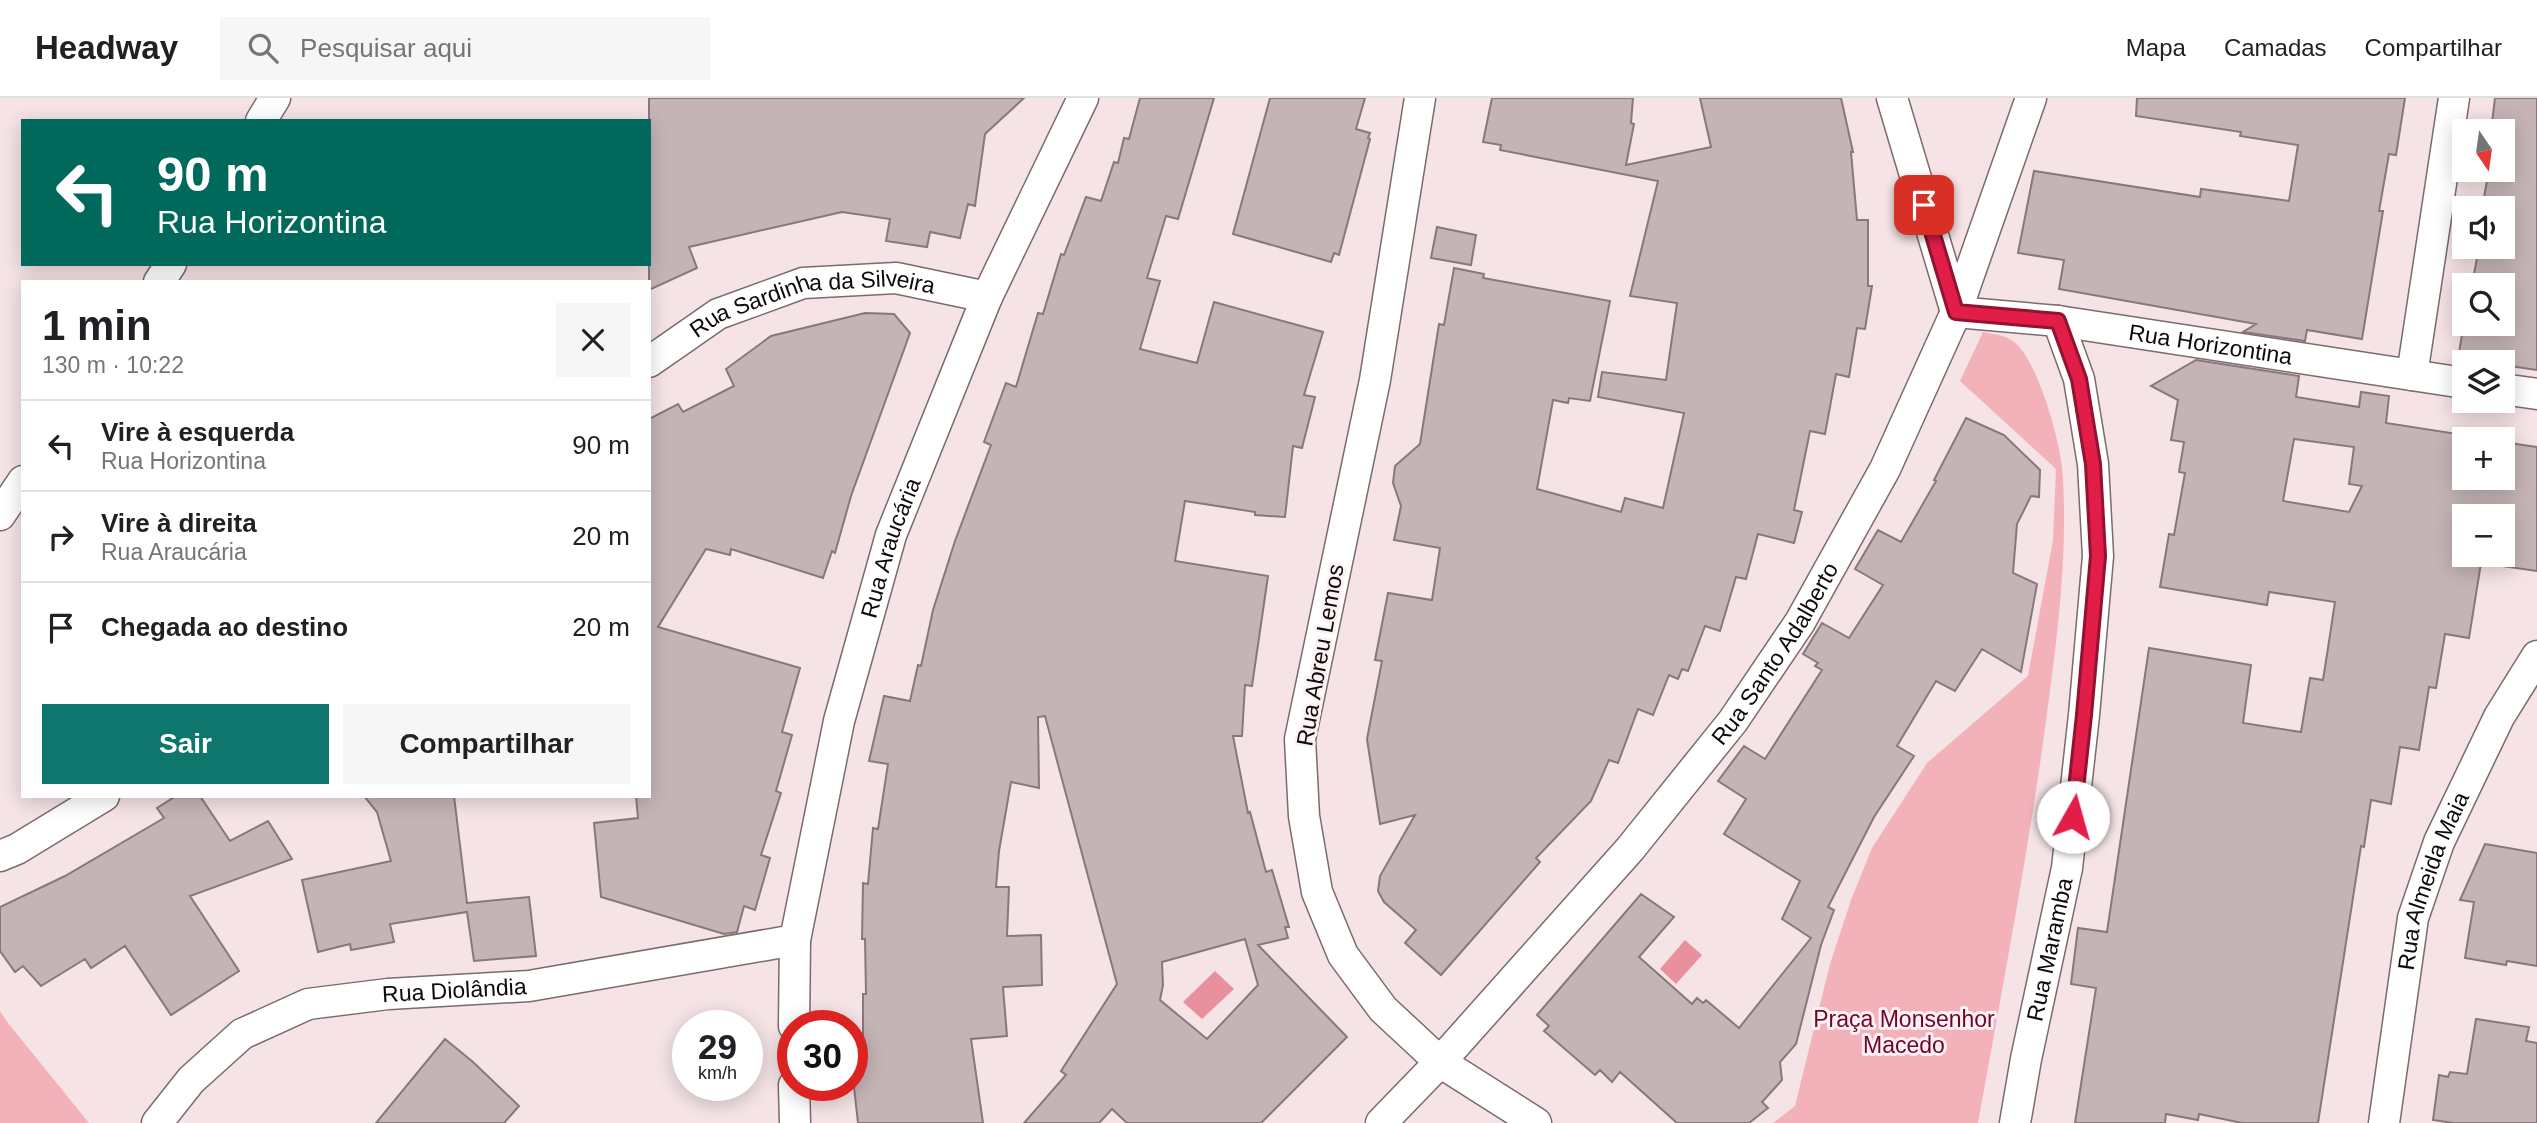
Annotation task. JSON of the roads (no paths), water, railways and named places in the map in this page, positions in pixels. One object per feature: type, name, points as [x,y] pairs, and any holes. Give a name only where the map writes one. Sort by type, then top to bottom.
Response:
[{"type":"street","points":[[262,119],[275,98]]},
{"type":"street","name":"Rua Araucária","points":[[794,1010],[795,940],[839,721],[891,534],[987,297],[1083,98]]},
{"type":"street","name":"Rua Abreu Lemos","points":[[1420,98],[1375,380],[1300,739],[1304,816],[1317,892],[1343,956],[1383,1009],[1440,1062],[1536,1123]]},
{"type":"street","points":[[1892,98],[1956,312]]},
{"type":"street","name":"Rua Santo Adalberto","points":[[1381,1123],[1440,1062],[1630,849],[1733,721],[1800,622],[1885,469],[1956,312],[2031,98]]},
{"type":"street","points":[[2412,375],[2454,98]]},
{"type":"street","name":"Rua Sardinha da Silveira","points":[[651,361],[718,314],[803,283],[896,278],[987,297]]},
{"type":"street","name":"Rua Horizontina","points":[[1956,312],[2058,321],[2452,381]]},
{"type":"street","name":"Rua Maramba","points":[[2015,1123],[2067,868],[2098,556],[2093,464],[2079,379],[2058,321]]},
{"type":"street","points":[[2515,391],[2537,394]]},
{"type":"street","points":[[0,515],[21,484]]},
{"type":"street","name":"Rua Almeida Maia","points":[[2384,1123],[2413,918],[2445,829],[2499,717],[2537,656]]},
{"type":"street","points":[[0,856],[17,849],[101,798]]},
{"type":"street","name":"Rua Diolândia","points":[[157,1123],[191,1080],[242,1034],[307,1004],[388,994],[529,986],[795,940]]},
{"type":"street","points":[[794,1101],[795,1123]]},
{"type":"park label","name":"Praça Monsenhor Macedo","points":[[1904,1032]]}]
